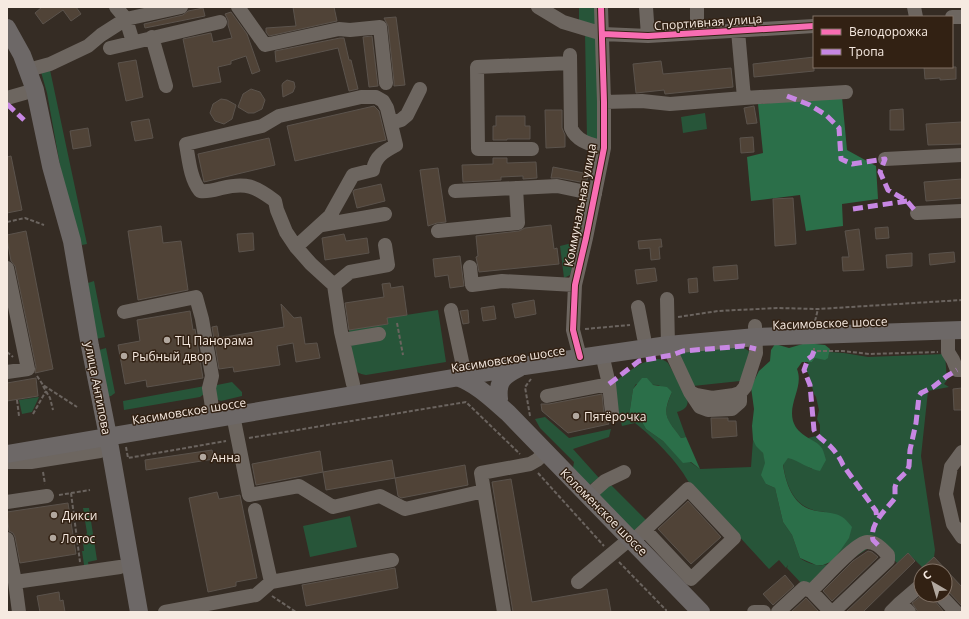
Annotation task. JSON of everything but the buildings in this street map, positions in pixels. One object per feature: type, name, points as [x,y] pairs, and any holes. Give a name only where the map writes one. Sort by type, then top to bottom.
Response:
[{"type":"main road","name":"улица Антипова","points":[[7,28],[22,55],[35,90],[51,166],[72,241],[90,346],[101,435],[128,612]]},
{"type":"main road","name":"Касимовское шоссе","points":[[756,331],[962,319]]},
{"type":"main road","name":"Касимовское шоссе","points":[[460,372],[483,373],[524,366],[579,353],[642,331],[667,333],[955,330]]},
{"type":"main road","name":"Касимовское шоссе","points":[[101,435],[233,415],[354,390],[460,372],[505,360],[579,353],[602,354],[667,333]]},
{"type":"main road","points":[[483,373],[488,368],[505,360]]},
{"type":"main road","points":[[499,403],[499,384],[503,378],[524,366]]},
{"type":"main road","name":"Коломенское шоссе","points":[[460,372],[467,380],[499,403],[588,496],[636,537],[701,612]]},
{"type":"main road","name":"Коломенское шоссе","points":[[483,373],[492,381],[499,403]]},
{"type":"main road","name":"Касимовское шоссе","points":[[101,435],[212,407],[354,390]]},
{"type":"main road","name":"улица Антипова","points":[[101,435],[139,612]]},
{"type":"main road","points":[[7,442],[101,435]]},
{"type":"main road","points":[[7,454],[101,435]]},
{"type":"street","points":[[116,7],[132,14]]},
{"type":"street","points":[[28,70],[50,64],[88,46],[101,34],[132,14],[181,7]]},
{"type":"street","points":[[238,7],[265,44],[339,29],[350,30],[380,27],[386,83]]},
{"type":"street","name":"Спортивная улица","points":[[538,7],[563,22],[603,34],[648,36],[813,26]]},
{"type":"street","name":"Коммунальная улица","points":[[579,353],[573,330],[575,285],[595,194],[594,172],[604,148],[603,34],[601,7]]},
{"type":"street","points":[[646,7],[648,36]]},
{"type":"street","points":[[697,7],[697,24]]},
{"type":"street","points":[[132,14],[133,42]]},
{"type":"street","points":[[110,48],[220,22]]},
{"type":"street","points":[[738,31],[744,98]]},
{"type":"street","points":[[152,37],[166,86]]},
{"type":"street","points":[[532,148],[478,148],[477,67],[570,59],[571,128],[574,134],[580,139],[604,148]]},
{"type":"street","points":[[391,123],[401,120],[407,115],[420,89]]},
{"type":"street","points":[[7,98],[35,90]]},
{"type":"street","points":[[604,102],[642,101],[670,104],[846,92]]},
{"type":"street","points":[[296,248],[330,216],[353,175],[373,170],[379,155],[396,145],[387,108],[383,101],[376,97],[361,97],[279,116],[262,126],[186,144],[195,185],[200,191],[207,192],[230,186],[243,185],[260,190],[275,201],[286,232],[296,248],[334,285],[343,340],[354,390]]},
{"type":"street","points":[[885,159],[962,155]]},
{"type":"street","points":[[455,191],[557,186],[595,194]]},
{"type":"street","points":[[438,231],[518,223],[516,188]]},
{"type":"street","points":[[917,213],[962,211]]},
{"type":"street","points":[[322,225],[385,214]]},
{"type":"street","points":[[334,285],[350,272],[388,265],[385,245]]},
{"type":"street","points":[[7,268],[28,369],[7,372]]},
{"type":"street","points":[[470,268],[472,285],[502,281],[575,285]]},
{"type":"street","points":[[124,312],[196,297],[202,318],[212,376],[209,388],[212,407]]},
{"type":"street","points":[[667,299],[667,333],[690,392],[696,396],[712,398],[734,396],[740,393],[744,387],[756,353],[756,331]]},
{"type":"street","points":[[638,307],[642,331]]},
{"type":"street","points":[[451,310],[460,372]]},
{"type":"street","points":[[955,330],[948,352],[957,370],[962,370]]},
{"type":"street","points":[[343,340],[379,334]]},
{"type":"street","points":[[602,354],[609,384],[612,413]]},
{"type":"street","points":[[547,396],[609,384]]},
{"type":"street","points":[[233,415],[249,495],[299,486],[333,507],[380,496],[405,509],[484,491]]},
{"type":"street","points":[[7,462],[31,462],[101,435]]},
{"type":"street","points":[[962,452],[951,467],[946,494],[953,524],[962,537]]},
{"type":"street","points":[[504,612],[481,473],[530,464],[546,453]]},
{"type":"street","points":[[588,496],[605,481],[624,472]]},
{"type":"street","points":[[578,582],[612,554],[636,537],[688,489],[734,538],[691,579],[636,537]]},
{"type":"street","points":[[7,502],[47,496]]},
{"type":"street","points":[[255,510],[267,586]]},
{"type":"street","points":[[7,539],[19,612]]},
{"type":"street","points":[[780,612],[804,588],[811,591],[832,612],[888,560],[888,555],[878,545],[868,542],[856,546],[811,591]]},
{"type":"street","points":[[165,612],[214,607],[256,595],[267,586],[392,560]]},
{"type":"street","points":[[15,582],[120,567]]},
{"type":"street","points":[[684,594],[688,612]]},
{"type":"street","points":[[900,609],[913,594]]},
{"type":"street","points":[[948,603],[956,612]]},
{"type":"street","points":[[754,612],[764,612]]},
{"type":"path","points":[[7,222],[25,218],[44,225]]},
{"type":"path","points":[[667,333],[718,310],[778,308],[818,309],[962,300]]},
{"type":"path","points":[[397,323],[403,355]]},
{"type":"path","points":[[573,330],[642,331]]},
{"type":"path","points":[[814,351],[843,351],[870,354],[948,352]]},
{"type":"path","points":[[28,369],[40,378],[50,398],[53,410]]},
{"type":"path","points":[[43,385],[77,407]]},
{"type":"path","points":[[33,414],[46,391]]},
{"type":"path","points":[[17,400],[19,416]]},
{"type":"path","points":[[126,447],[128,458],[466,402],[530,464],[612,554],[666,610],[666,612]]},
{"type":"path","points":[[47,496],[90,490]]},
{"type":"path","points":[[71,493],[81,573]]},
{"type":"path","points":[[267,586],[284,605],[296,612]]},
{"type":"green space","points":[[579,7],[597,7],[596,26],[579,22]]},
{"type":"green space","points":[[585,33],[598,39],[597,139],[587,139]]},
{"type":"green space","points":[[50,70],[87,244],[82,245],[68,210],[47,93],[41,72]]},
{"type":"green space","points":[[842,97],[847,150],[876,166],[878,199],[842,204],[843,226],[806,231],[800,195],[751,201],[747,157],[763,153],[758,104]]},
{"type":"green space","points":[[705,113],[707,129],[683,133],[681,117]]},
{"type":"green space","points":[[583,197],[588,203],[570,275],[564,278],[560,246],[572,243]]},
{"type":"green space","points":[[94,281],[105,337],[96,339],[88,283]]},
{"type":"green space","points":[[438,310],[446,362],[366,375],[356,370],[354,366],[349,330],[388,324],[387,318]]},
{"type":"green space","points":[[806,343],[825,345],[830,349],[828,358],[825,360],[815,358],[812,362],[802,362],[797,369],[799,382],[792,407],[793,421],[799,431],[822,448],[826,460],[820,471],[788,458],[783,465],[789,488],[792,494],[802,505],[809,509],[837,514],[852,527],[849,538],[833,561],[823,565],[816,565],[800,558],[792,535],[783,522],[775,488],[766,484],[761,475],[765,463],[763,453],[756,446],[753,440],[752,426],[754,409],[751,387],[759,371],[770,361],[771,350],[775,344],[789,348]]},
{"type":"green space","points":[[743,347],[750,352],[740,381],[693,386],[675,355],[685,351]]},
{"type":"green space","points":[[106,348],[115,393],[111,396],[105,397],[99,350]]},
{"type":"green space","points":[[829,352],[868,357],[945,354],[947,380],[944,384],[949,387],[928,391],[921,456],[935,550],[934,557],[928,563],[918,563],[908,553],[897,563],[877,543],[808,586],[801,583],[787,568],[788,565],[786,568],[779,560],[769,569],[688,481],[678,465],[657,442],[635,423],[622,426],[612,384],[631,370],[647,361],[655,359],[668,363],[687,397],[688,403],[686,407],[677,412],[686,437],[681,438],[667,417],[667,407],[672,392],[658,385],[636,384],[633,389],[629,416],[642,422],[646,429],[663,441],[683,462],[690,462],[700,469],[751,467],[753,440],[763,453],[766,464],[766,484],[775,488],[783,522],[792,535],[800,558],[816,565],[825,565],[835,559],[840,550],[825,512],[815,510],[800,503],[790,490],[783,464],[788,457],[797,460],[812,469],[822,448],[808,438],[820,435],[820,425],[817,419],[819,410],[816,397],[806,370],[808,362],[812,362],[815,358],[828,357]]},
{"type":"green space","points":[[642,378],[647,378],[653,385],[667,387],[672,392],[666,412],[667,417],[681,438],[686,437],[700,469],[691,462],[683,463],[663,441],[646,429],[642,422],[629,416],[633,389]]},
{"type":"green space","points":[[232,382],[242,392],[242,396],[221,401],[216,399],[212,386]]},
{"type":"green space","points":[[205,386],[204,394],[200,397],[124,410],[123,401]]},
{"type":"green space","points":[[39,397],[32,412],[22,414],[19,400]]},
{"type":"green space","points":[[545,417],[569,438],[611,429],[609,437],[573,449],[599,478],[589,485],[573,468],[574,462],[540,428],[535,419]]},
{"type":"green space","points":[[610,484],[647,521],[634,532],[598,494]]},
{"type":"green space","points":[[83,508],[89,508],[97,560],[88,562],[89,568],[84,565],[82,551],[84,551],[83,542],[81,542],[80,539],[87,533]]},
{"type":"green space","points":[[350,516],[357,547],[310,557],[303,526]]},
{"type":"marked path","points":[[787,96],[810,105],[826,115],[839,128],[841,159],[852,164],[885,159],[880,172],[888,190],[907,201],[917,213]]},
{"type":"marked path","points":[[7,104],[24,120]]},
{"type":"marked path","points":[[853,209],[907,201]]},
{"type":"marked path","points":[[609,384],[639,361],[672,355],[683,351],[744,346],[756,349]]},
{"type":"marked path","points":[[814,351],[812,356],[808,359],[804,370],[810,385],[814,430],[817,435],[838,455],[843,465],[876,511],[877,520]]},
{"type":"marked path","points":[[878,545],[873,540],[873,528],[895,498],[895,487],[897,481],[907,471],[909,466],[910,450],[916,423],[919,396],[921,393],[933,387],[957,370]]},
{"type":"cycle path","points":[[580,357],[573,330],[575,285],[604,148],[601,7]]},
{"type":"cycle path","points":[[603,34],[648,36],[813,26]]},
{"type":"place","name":"ТЦ Панорама","points":[[167,340]]},
{"type":"place","name":"Рыбный двор","points":[[124,356]]},
{"type":"place","name":"Пятёрочка","points":[[576,416]]},
{"type":"place","name":"Анна","points":[[203,457]]},
{"type":"place","name":"Дикси","points":[[54,515]]},
{"type":"place","name":"Лотос","points":[[53,538]]}]
